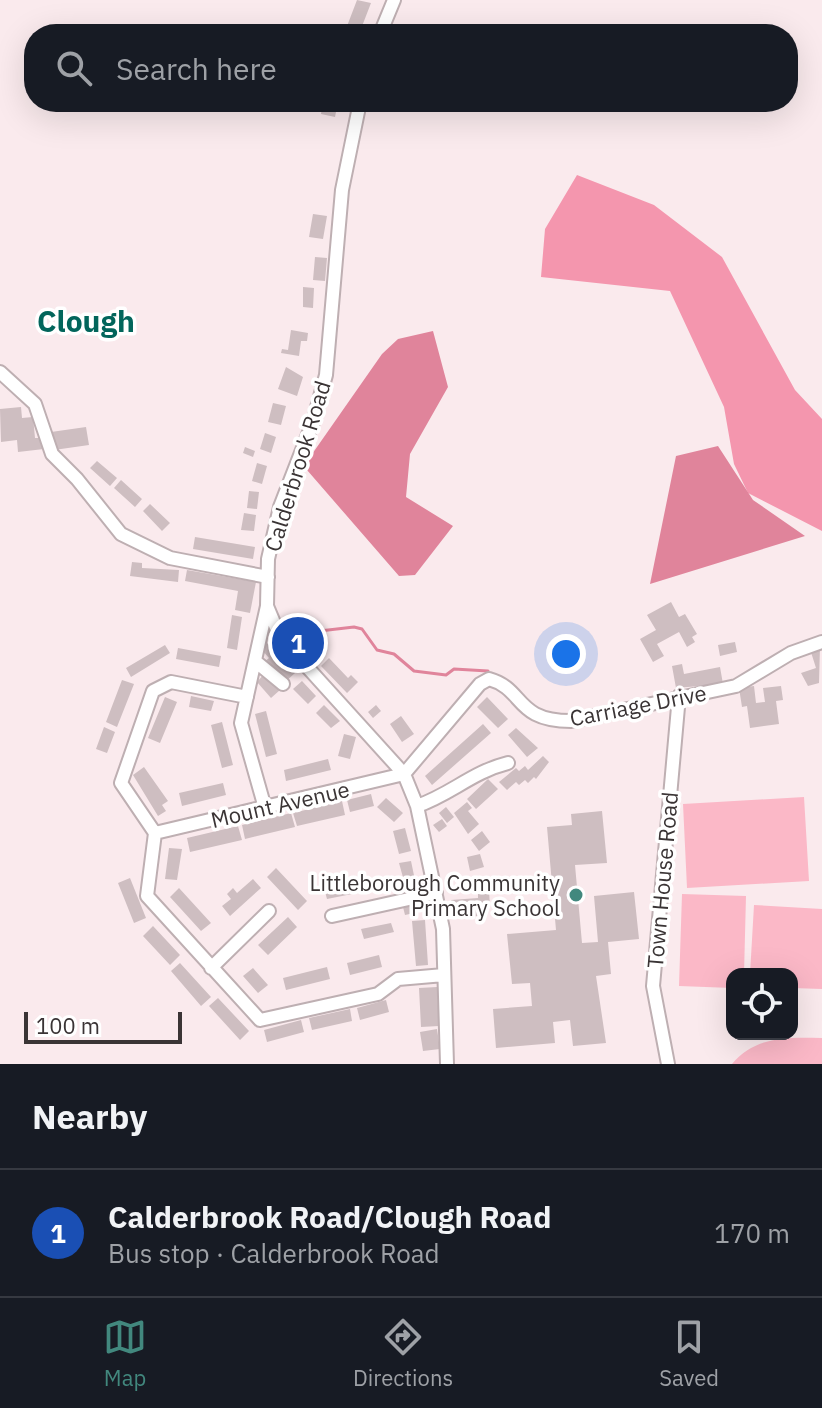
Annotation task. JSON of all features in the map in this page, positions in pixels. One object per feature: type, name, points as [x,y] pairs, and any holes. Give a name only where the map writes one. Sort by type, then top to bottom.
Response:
[{"type":"street","points":[[384,24],[394,0]]},
{"type":"street","name":"Calderbrook Road","points":[[358,112],[341,204],[326,375],[313,422],[280,507],[268,559],[267,606],[280,637],[404,774],[417,806],[443,929],[447,1064]]},
{"type":"street","points":[[0,372],[35,404],[52,454],[77,479],[121,534],[170,558],[268,577]]},
{"type":"street","points":[[265,808],[241,723],[267,606]]},
{"type":"street","name":"Carriage Drive","points":[[404,774],[480,684],[489,679],[501,683],[533,715],[548,721],[571,721],[736,686],[791,653],[822,642]]},
{"type":"street","points":[[255,661],[283,684]]},
{"type":"street","points":[[247,697],[171,682],[153,691],[121,783],[155,833],[147,896],[260,1020],[378,994],[398,979],[444,975]]},
{"type":"street","name":"Town House Road","points":[[668,1064],[653,986],[679,696]]},
{"type":"street","points":[[417,806],[437,799],[481,770],[508,763]]},
{"type":"street","name":"Mount Avenue","points":[[155,833],[404,774]]},
{"type":"street","points":[[332,916],[436,893]]},
{"type":"street","points":[[211,968],[269,911]]},
{"type":"shaded area","points":[[577,175],[654,205],[722,257],[795,390],[822,419],[822,531],[748,493],[734,464],[724,407],[670,291],[541,277],[545,229]]},
{"type":"shaded area","points":[[433,331],[448,387],[410,454],[406,497],[453,526],[415,575],[399,576],[307,470],[310,457],[382,354],[398,339]]},
{"type":"shaded area","points":[[718,446],[753,500],[805,536],[650,584],[676,456]]},
{"type":"shaded area","points":[[804,797],[809,881],[687,888],[683,804]]},
{"type":"shaded area","points":[[682,894],[746,896],[744,968],[726,968],[726,988],[679,986]]},
{"type":"shaded area","points":[[754,905],[822,909],[822,989],[798,988],[798,968],[750,968]]},
{"type":"shaded area","points":[[822,1038],[822,1064],[732,1064],[762,1043]]},
{"type":"building","points":[[357,0],[371,3],[363,24],[348,24]]},
{"type":"building","points":[[321,112],[336,112],[335,117]]},
{"type":"building","points":[[313,214],[327,216],[323,239],[309,237]]},
{"type":"building","points":[[315,257],[327,258],[325,281],[313,280]]},
{"type":"building","points":[[303,287],[314,288],[313,308],[303,307]]},
{"type":"building","points":[[291,330],[308,333],[307,341],[301,341],[299,356],[281,353],[282,349],[288,350]]},
{"type":"building","points":[[286,367],[303,377],[297,396],[278,389]]},
{"type":"building","points":[[273,403],[286,406],[281,425],[268,422]]},
{"type":"building","points":[[21,407],[22,418],[33,417],[35,438],[43,438],[44,449],[18,452],[17,440],[1,442],[0,409]]},
{"type":"building","points":[[86,427],[89,445],[54,450],[51,432]]},
{"type":"building","points":[[265,433],[276,437],[271,453],[260,449]]},
{"type":"building","points":[[245,447],[255,451],[253,457],[243,453]]},
{"type":"building","points":[[97,461],[117,478],[110,486],[90,468]]},
{"type":"building","points":[[257,463],[267,466],[262,484],[252,481]]},
{"type":"building","points":[[121,480],[142,499],[135,507],[114,488]]},
{"type":"building","points":[[249,491],[259,492],[257,509],[247,508]]},
{"type":"building","points":[[150,504],[170,523],[162,531],[143,511]]},
{"type":"building","points":[[244,513],[256,515],[254,531],[241,530]]},
{"type":"building","points":[[195,537],[255,547],[253,559],[193,549]]},
{"type":"building","points":[[132,562],[142,563],[142,568],[179,570],[178,582],[130,576]]},
{"type":"building","points":[[187,570],[256,582],[250,613],[235,610],[238,591],[185,581]]},
{"type":"building","points":[[671,602],[679,617],[685,614],[697,634],[692,637],[695,642],[687,647],[679,632],[657,644],[664,656],[653,662],[640,639],[656,630],[647,615]]},
{"type":"building","points":[[232,615],[242,617],[237,650],[227,648]]},
{"type":"building","points":[[735,642],[737,652],[720,656],[718,645]]},
{"type":"building","points":[[267,643],[295,673],[284,683],[264,662],[269,658],[261,649]]},
{"type":"building","points":[[165,645],[170,653],[131,677],[126,668]]},
{"type":"building","points":[[820,646],[819,683],[808,686],[801,673],[816,668],[810,649]]},
{"type":"building","points":[[178,648],[221,656],[219,667],[176,659]]},
{"type":"building","points":[[329,658],[348,678],[351,675],[358,682],[347,693],[321,666]]},
{"type":"building","points":[[682,664],[684,674],[720,667],[723,684],[676,688],[672,666]]},
{"type":"building","points":[[264,674],[280,690],[271,698],[257,682]]},
{"type":"building","points":[[122,680],[134,684],[117,727],[106,722]]},
{"type":"building","points":[[302,681],[316,696],[308,704],[293,689]]},
{"type":"building","points":[[754,686],[756,703],[765,702],[763,688],[781,686],[783,700],[776,701],[779,724],[750,728],[747,706],[742,707],[739,688]]},
{"type":"building","points":[[191,696],[214,701],[211,711],[189,707]]},
{"type":"building","points":[[165,697],[177,702],[160,743],[148,738]]},
{"type":"building","points":[[487,697],[508,719],[498,728],[477,707]]},
{"type":"building","points":[[324,705],[340,721],[331,728],[316,713]]},
{"type":"building","points":[[376,705],[381,711],[373,718],[368,712]]},
{"type":"building","points":[[266,711],[277,754],[266,757],[255,714]]},
{"type":"building","points":[[401,716],[414,734],[402,742],[390,724]]},
{"type":"building","points":[[222,722],[233,765],[222,768],[211,725]]},
{"type":"building","points":[[483,724],[491,733],[432,785],[425,776]]},
{"type":"building","points":[[104,727],[115,732],[107,753],[96,749]]},
{"type":"building","points":[[516,728],[538,748],[527,757],[508,735]]},
{"type":"building","points":[[344,734],[356,737],[350,759],[338,756]]},
{"type":"building","points":[[543,756],[549,762],[536,779],[534,777],[528,783],[525,780],[519,785],[516,782],[507,790],[499,782],[516,768],[519,771],[525,766],[528,770]]},
{"type":"building","points":[[328,759],[331,770],[286,781],[284,770]]},
{"type":"building","points":[[144,767],[168,801],[162,805],[166,811],[158,816],[133,775]]},
{"type":"building","points":[[488,779],[498,789],[476,809],[467,799]]},
{"type":"building","points":[[223,783],[226,795],[182,806],[179,793]]},
{"type":"building","points":[[371,794],[374,806],[350,812],[347,800]]},
{"type":"building","points":[[386,798],[403,813],[394,822],[377,807]]},
{"type":"building","points":[[342,801],[345,815],[297,826],[293,813]]},
{"type":"building","points":[[467,802],[472,808],[468,811],[479,824],[468,834],[454,813]]},
{"type":"building","points":[[446,807],[454,817],[447,823],[439,813]]},
{"type":"building","points":[[602,811],[607,863],[575,865],[582,943],[598,942],[594,896],[634,892],[639,939],[608,942],[611,974],[596,976],[606,1043],[573,1046],[570,1020],[553,1022],[555,1043],[496,1048],[493,1009],[532,1006],[530,983],[512,984],[507,934],[556,930],[547,827],[572,825],[571,814]]},
{"type":"building","points":[[291,813],[295,827],[245,839],[242,825]]},
{"type":"building","points":[[442,819],[447,826],[439,832],[433,825]]},
{"type":"building","points":[[238,826],[242,840],[190,852],[187,838]]},
{"type":"building","points":[[405,828],[411,851],[399,854],[393,831]]},
{"type":"building","points":[[482,831],[490,842],[479,851],[471,840]]},
{"type":"building","points":[[169,848],[182,849],[177,880],[165,879]]},
{"type":"building","points":[[480,854],[484,867],[470,871],[467,857]]},
{"type":"building","points":[[411,861],[416,885],[398,889],[397,882],[404,881],[399,863]]},
{"type":"building","points":[[276,868],[307,901],[298,910],[267,877]]},
{"type":"building","points":[[130,878],[146,918],[134,923],[118,883]]},
{"type":"building","points":[[370,878],[372,890],[327,899],[324,888]]},
{"type":"building","points":[[253,879],[261,888],[230,916],[222,906],[231,899],[227,894],[233,888],[237,893]]},
{"type":"building","points":[[179,888],[211,923],[201,931],[170,897]]},
{"type":"building","points":[[489,890],[490,907],[478,907],[479,916],[452,918],[451,900],[478,898],[478,891]]},
{"type":"building","points":[[413,905],[414,913],[405,915],[403,907]]},
{"type":"building","points":[[288,917],[297,927],[268,955],[258,945]]},
{"type":"building","points":[[425,920],[428,965],[416,966],[412,921]]},
{"type":"building","points":[[391,923],[394,932],[364,939],[361,929]]},
{"type":"building","points":[[153,926],[180,955],[170,965],[143,936]]},
{"type":"building","points":[[379,955],[382,967],[350,975],[347,963]]},
{"type":"building","points":[[180,963],[211,997],[201,1006],[171,971]]},
{"type":"building","points":[[327,967],[330,979],[286,990],[283,978]]},
{"type":"building","points":[[253,968],[268,985],[258,993],[243,976]]},
{"type":"building","points":[[437,987],[439,1026],[421,1027],[419,988]]},
{"type":"building","points":[[218,998],[249,1031],[240,1040],[209,1006]]},
{"type":"building","points":[[386,1000],[389,1012],[360,1020],[357,1008]]},
{"type":"building","points":[[350,1009],[352,1021],[312,1030],[309,1018]]},
{"type":"building","points":[[301,1020],[304,1032],[267,1042],[264,1030]]},
{"type":"building","points":[[437,1029],[440,1049],[423,1051],[420,1032]]},
{"type":"waterway","points":[[292,622],[311,632],[354,627],[362,629],[377,650],[394,654],[414,671],[446,675],[454,669],[488,671]]},
{"type":"place","name":"Calderbrook Road/Clough Road","points":[[298,643]]},
{"type":"place","name":"Littleborough Community Primary School","points":[[576,895]]},
{"type":"district","name":"Clough","points":[[86,320]]}]
